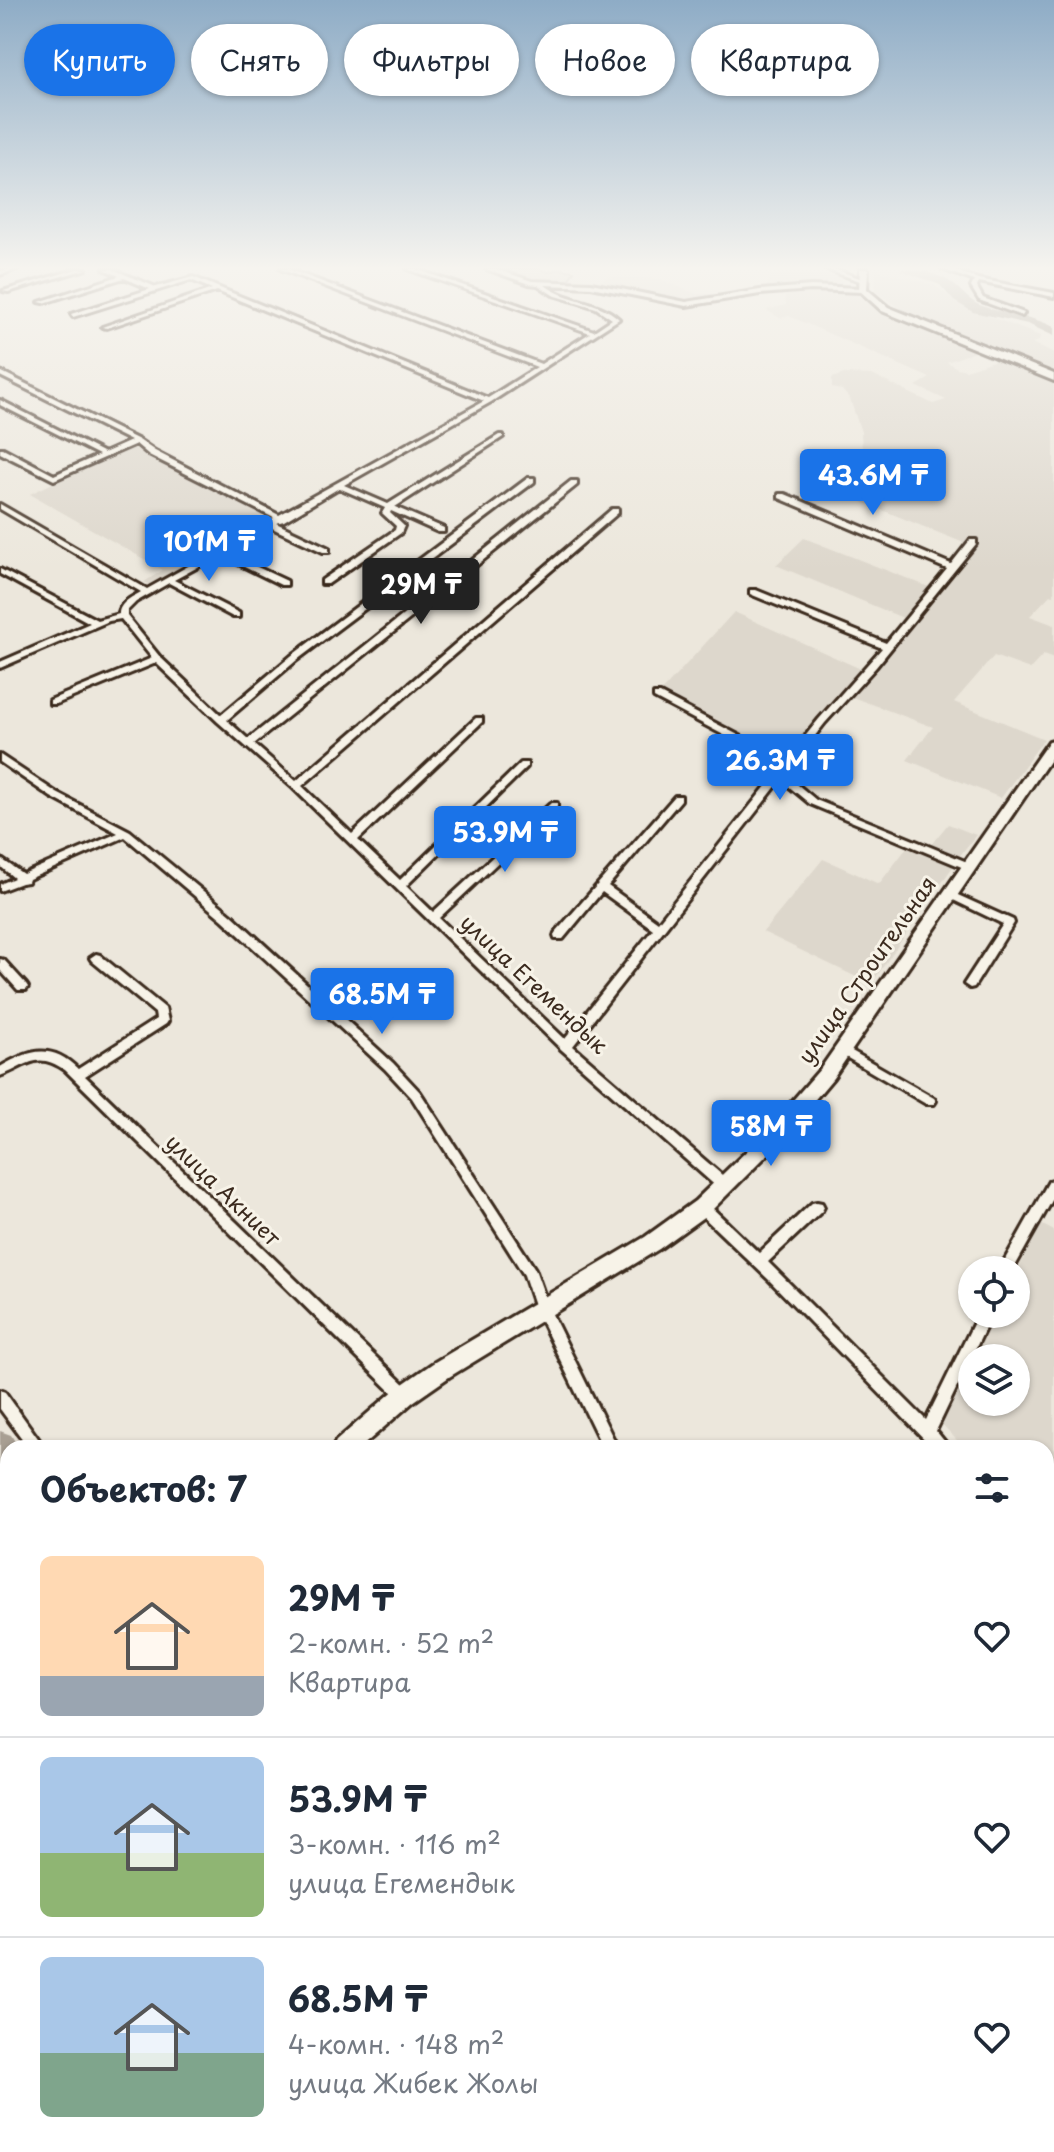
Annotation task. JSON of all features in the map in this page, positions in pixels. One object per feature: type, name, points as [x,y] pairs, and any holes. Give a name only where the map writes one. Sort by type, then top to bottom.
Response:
[{"type":"main road","points":[[1033,369],[1054,378]]},
{"type":"main road","name":"улица Строительная","points":[[353,1440],[405,1395],[491,1337],[652,1243],[702,1207],[800,1107],[843,1050],[1054,744]]},
{"type":"street","points":[[412,369],[489,401]]},
{"type":"street","points":[[0,665],[125,610],[147,592],[341,486],[538,369]]},
{"type":"street","points":[[0,373],[137,441],[152,453],[281,519]]},
{"type":"street","points":[[0,402],[105,456]]},
{"type":"street","points":[[325,582],[398,531],[400,526],[386,513],[389,507],[501,436]]},
{"type":"street","points":[[0,450],[54,478],[137,441]]},
{"type":"street","points":[[221,720],[294,658],[531,480]]},
{"type":"street","points":[[248,744],[574,483]]},
{"type":"street","points":[[341,486],[441,530]]},
{"type":"street","points":[[782,496],[952,568]]},
{"type":"street","points":[[0,506],[147,592]]},
{"type":"street","points":[[296,786],[615,511]]},
{"type":"street","points":[[271,524],[326,550]]},
{"type":"street","points":[[566,1047],[788,765],[973,542]]},
{"type":"street","points":[[220,552],[284,583]]},
{"type":"street","points":[[0,571],[97,624]]},
{"type":"street","points":[[168,580],[236,615]]},
{"type":"street","points":[[753,592],[888,647]]},
{"type":"street","name":"улица Егемендык","points":[[125,610],[157,659],[296,786],[566,1047],[724,1185]]},
{"type":"street","points":[[53,702],[157,659]]},
{"type":"street","points":[[657,696],[788,765]]},
{"type":"street","points":[[352,840],[479,720]]},
{"type":"street","points":[[0,758],[54,795],[126,833],[227,917],[389,1066],[416,1095],[530,1273],[542,1308],[607,1440]]},
{"type":"street","points":[[399,887],[524,765]]},
{"type":"street","points":[[780,775],[813,802],[968,866]]},
{"type":"street","points":[[559,936],[678,798]]},
{"type":"street","points":[[433,918],[554,805]]},
{"type":"street","points":[[0,888],[126,833]]},
{"type":"street","points":[[0,861],[24,880]]},
{"type":"street","points":[[602,887],[658,927]]},
{"type":"street","points":[[949,894],[1009,923],[970,984]]},
{"type":"street","points":[[77,1075],[162,1021],[161,1011],[96,958]]},
{"type":"street","points":[[0,963],[22,987]]},
{"type":"street","points":[[843,1050],[930,1101]]},
{"type":"street","name":"улица Акниет","points":[[0,1072],[28,1056],[53,1055],[405,1395]]},
{"type":"street","points":[[1014,1256],[1054,1185]]},
{"type":"street","points":[[702,1207],[936,1440]]},
{"type":"street","points":[[759,1262],[817,1207]]},
{"type":"street","points":[[928,1431],[978,1328]]},
{"type":"street","points":[[0,1397],[32,1440]]},
{"type":"shaded area","points":[[911,369],[1023,369],[1054,383],[1054,596],[1050,595],[1030,616],[1054,625],[1054,659],[1043,655],[1030,669],[994,656],[954,702],[1044,739],[1001,798],[907,760],[933,727],[852,697],[980,542],[970,537],[964,543],[850,497],[863,467],[861,432],[850,399],[842,390],[832,388],[832,378],[844,374],[872,375],[933,404],[946,400],[916,386],[930,378]]},
{"type":"shaded area","points":[[130,446],[265,515],[183,560],[190,565],[151,586],[144,582],[163,570],[30,494]]},
{"type":"shaded area","points":[[804,538],[929,587],[903,618],[776,565]]},
{"type":"shaded area","points":[[734,612],[863,670],[785,758],[660,693]]},
{"type":"shaded area","points":[[948,824],[976,835],[958,858],[930,846]]},
{"type":"shaded area","points":[[909,845],[954,865],[871,984],[763,932],[823,859],[879,884]]},
{"type":"shaded area","points":[[1041,1224],[1054,1231],[1054,1440],[957,1440],[941,1423],[958,1389],[958,1416],[1030,1416],[1030,1344],[981,1344],[989,1328],[1030,1328],[1030,1256],[1025,1256]]}]
